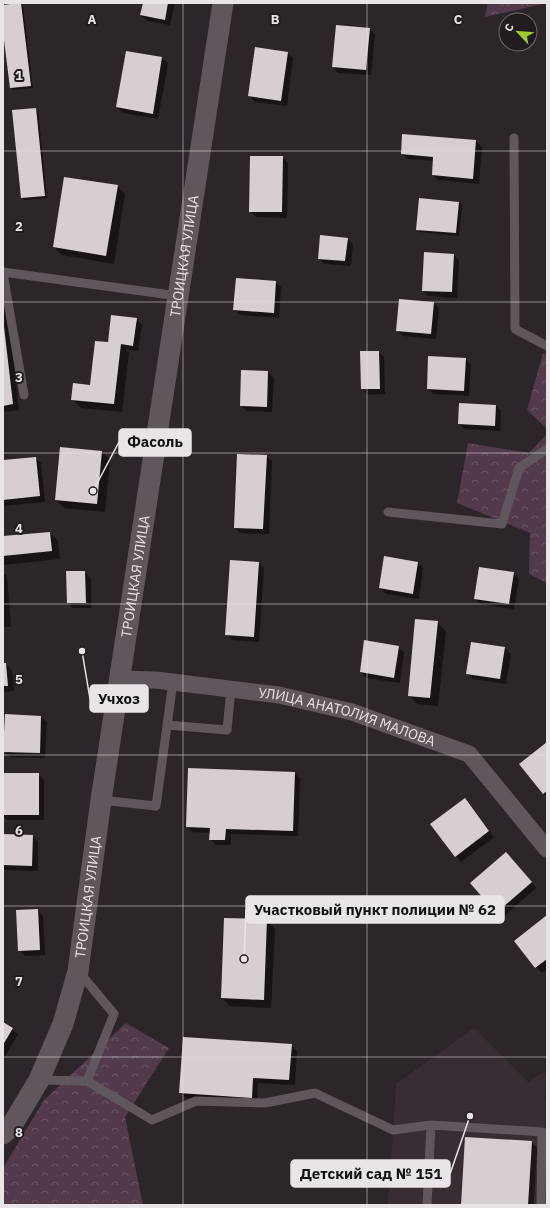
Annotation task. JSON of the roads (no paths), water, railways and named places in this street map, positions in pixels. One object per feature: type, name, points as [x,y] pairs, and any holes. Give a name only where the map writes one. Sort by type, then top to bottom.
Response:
[{"type":"street","name":"ТРОИЦКАЯ УЛИЦА","points":[[3,1134],[12,1125],[39,1080],[63,1024],[78,971],[120,679],[223,3]]},
{"type":"street","name":"УЛИЦА АНАТОЛИЯ МАЛОВА","points":[[120,679],[156,680],[279,695],[352,712],[469,754],[541,828],[547,849]]},
{"type":"lane","points":[[514,138],[515,329],[547,346]]},
{"type":"lane","points":[[24,395],[3,272],[178,296]]},
{"type":"lane","points":[[388,512],[502,524],[518,468],[547,449]]},
{"type":"lane","points":[[102,800],[156,806],[173,682]]},
{"type":"lane","points":[[167,725],[227,730],[231,689]]},
{"type":"lane","points":[[78,971],[114,1014],[87,1081]]},
{"type":"lane","points":[[39,1080],[87,1081],[152,1120],[196,1101],[265,1103],[315,1093],[393,1130],[431,1125],[542,1132],[541,1205]]},
{"type":"lane","points":[[428,1205],[431,1125]]},
{"type":"place","name":"Фасоль","points":[[93,491]]},
{"type":"place","name":"Учхоз","points":[[82,651]]},
{"type":"place","name":"Участковый пункт полиции № 62","points":[[244,959]]},
{"type":"place","name":"Детский сад № 151","points":[[470,1116]]}]
